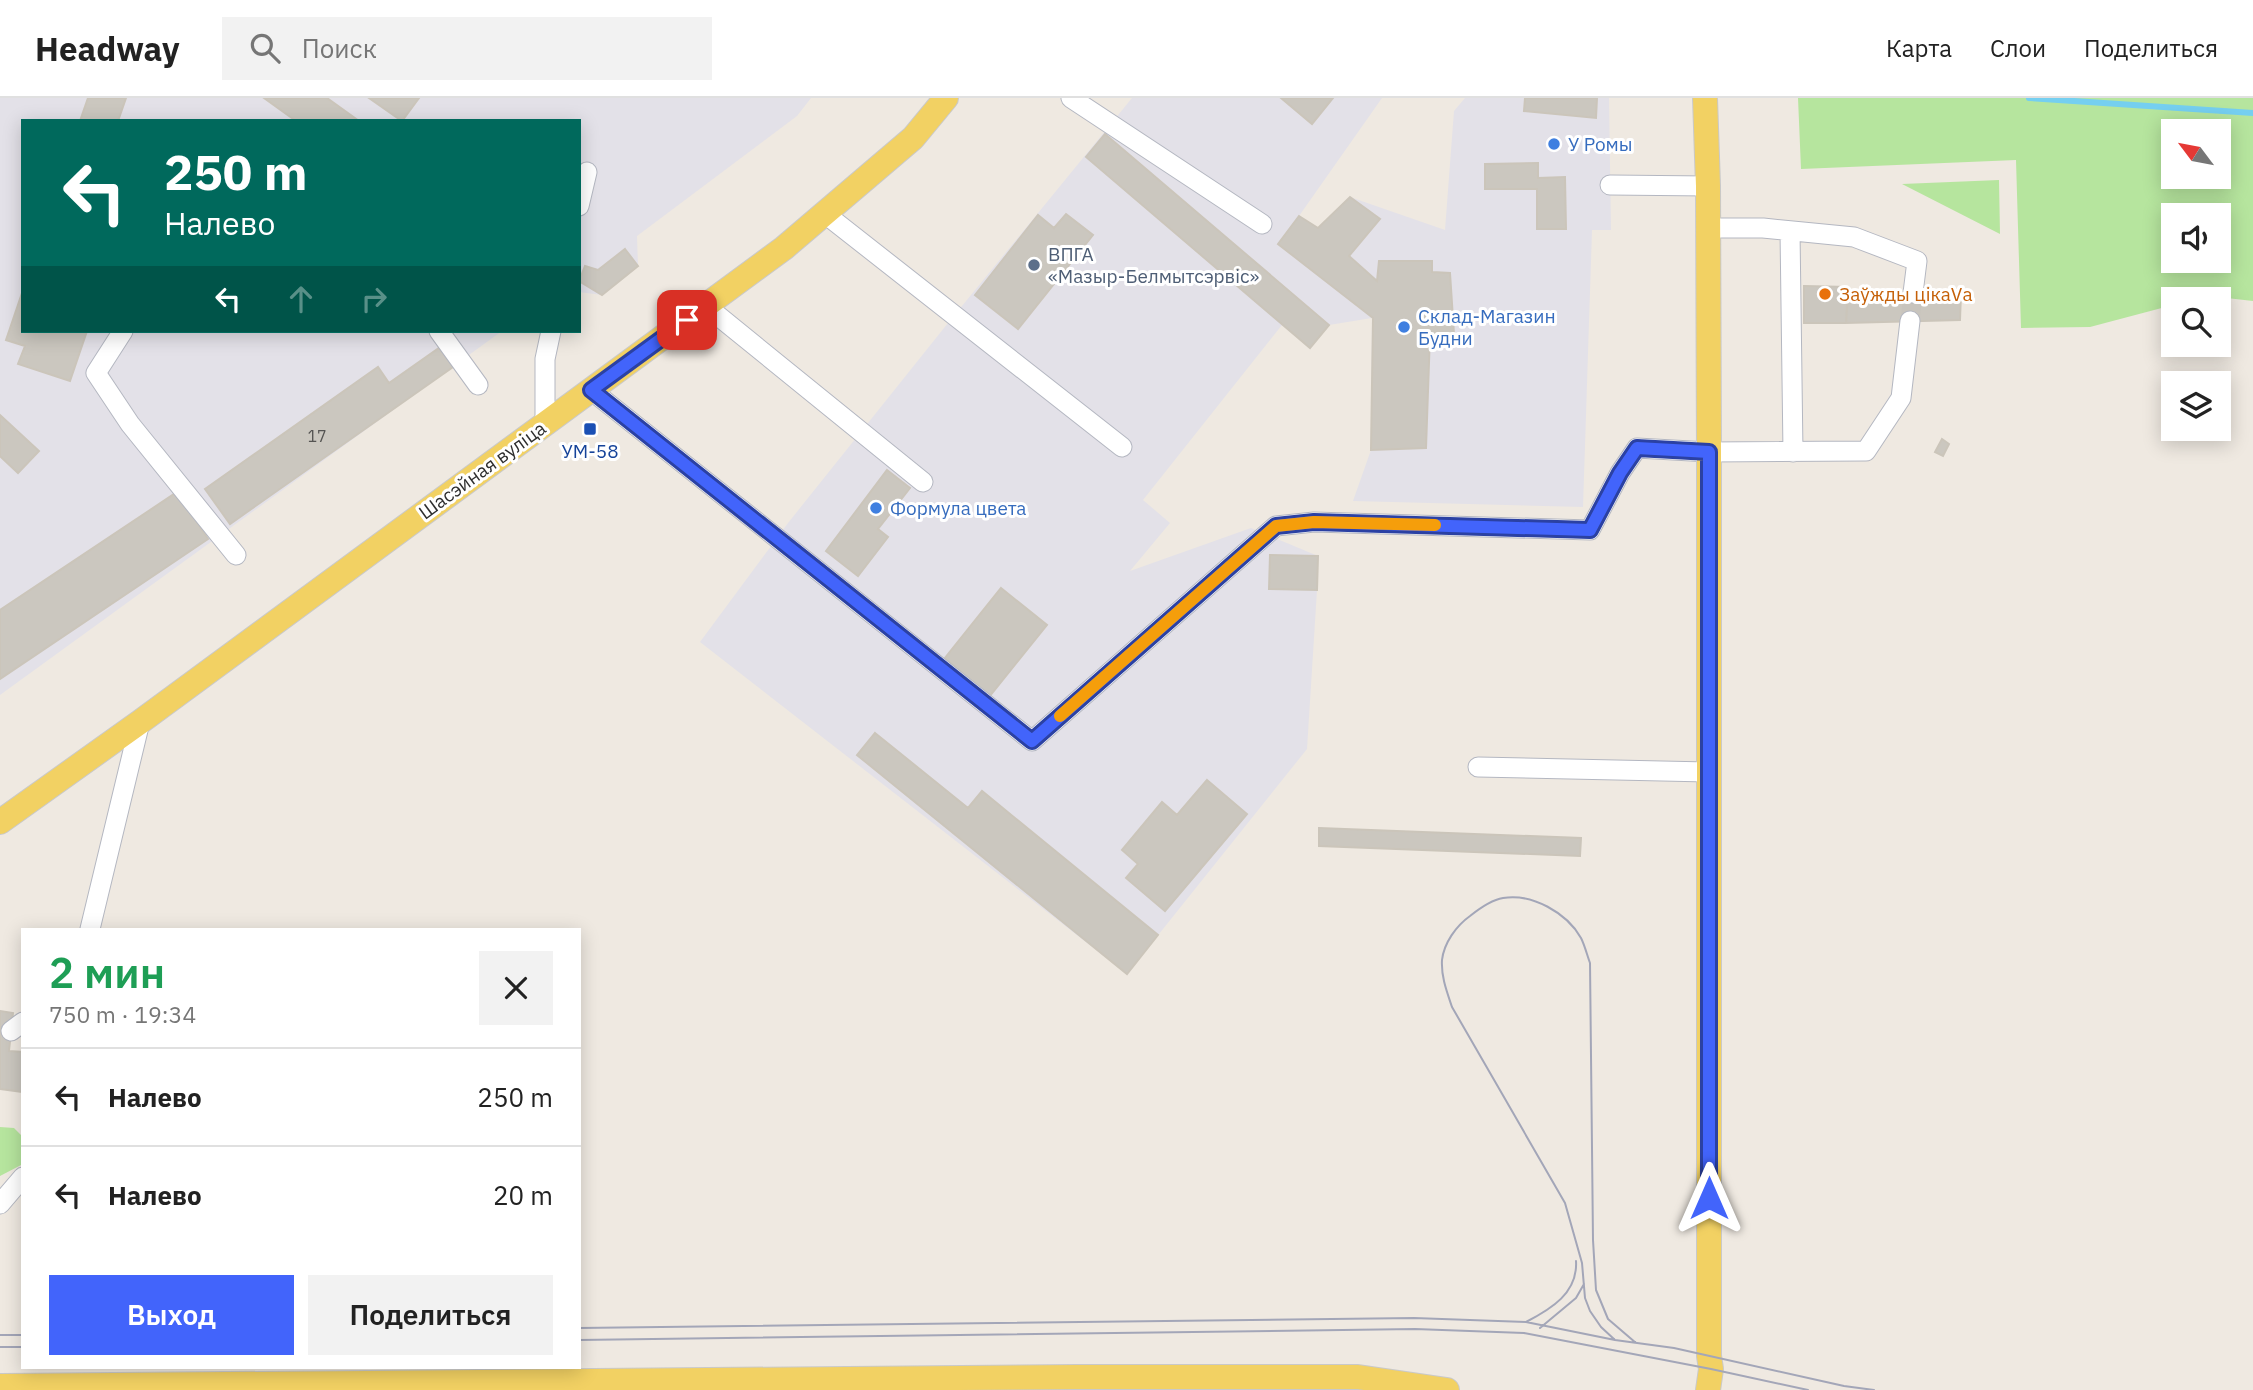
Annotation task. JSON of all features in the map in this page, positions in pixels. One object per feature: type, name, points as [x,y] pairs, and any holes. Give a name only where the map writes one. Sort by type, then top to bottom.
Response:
[{"type":"main road","name":"Шасэйная вуліца","points":[[0,822],[784,248],[913,138],[946,98]]},
{"type":"main road","points":[[1705,98],[1709,452],[1711,1369],[1708,1390]]},
{"type":"main road","points":[[0,1386],[1358,1377],[1447,1390]]},
{"type":"lane","points":[[1071,98],[1262,224]]},
{"type":"lane","points":[[581,198],[587,172]]},
{"type":"lane","points":[[1610,185],[1708,186]]},
{"type":"lane","points":[[824,214],[1122,447]]},
{"type":"lane","points":[[1707,228],[1854,237],[1917,261],[1913,293]]},
{"type":"lane","points":[[1790,231],[1793,452]]},
{"type":"lane","points":[[706,306],[923,482]]},
{"type":"lane","points":[[591,390],[1032,741],[1276,526],[1314,522],[1590,530],[1620,473],[1637,448],[1709,452],[1866,451],[1901,398],[1910,321]]},
{"type":"lane","points":[[122,333],[96,373],[131,424],[236,555]]},
{"type":"lane","points":[[440,333],[478,385]]},
{"type":"lane","points":[[545,424],[545,359],[551,333]]},
{"type":"lane","points":[[90,928],[140,722]]},
{"type":"lane","points":[[1478,767],[1708,772]]},
{"type":"lane","points":[[0,1204],[21,1179]]},
{"type":"shaded area","points":[[0,98],[811,98],[797,116],[637,236],[638,266],[602,295],[581,292],[581,119],[21,119],[21,333],[499,333],[0,695]]},
{"type":"shaded area","points":[[1132,98],[1382,98],[1299,216],[1318,228],[1350,197],[1445,230],[1454,111],[1465,98],[1609,98],[1611,230],[1592,230],[1583,507],[1353,501],[1371,450],[1372,318],[1329,325],[1310,348],[1282,325],[1143,500],[1170,523],[1130,571],[1251,528],[1318,556],[1317,590],[1307,749],[1127,974],[700,642],[788,523]]},
{"type":"green space","points":[[1798,98],[2253,98],[2253,301],[2231,298],[2231,287],[2161,287],[2161,308],[2090,327],[2021,328],[2016,160],[1801,169]]},
{"type":"green space","points":[[1999,180],[2000,234],[1902,184]]},
{"type":"green space","points":[[0,1127],[14,1128],[21,1135],[21,1165],[0,1176]]},
{"type":"building","points":[[88,98],[126,98],[119,119],[81,119]]},
{"type":"building","points":[[264,98],[327,98],[356,119],[293,119]]},
{"type":"building","points":[[369,98],[419,98],[403,119],[399,119]]},
{"type":"building","points":[[1281,98],[1333,98],[1312,124]]},
{"type":"building","points":[[1525,98],[1597,98],[1596,118],[1524,111]]},
{"type":"building","points":[[1105,134],[1329,325],[1310,348],[1086,157]]},
{"type":"building","points":[[1538,163],[1538,178],[1565,177],[1566,229],[1537,229],[1537,189],[1485,189],[1485,164]]},
{"type":"building","points":[[1350,197],[1380,219],[1349,256],[1377,281],[1379,261],[1432,261],[1432,272],[1450,273],[1454,334],[1430,334],[1426,448],[1371,450],[1373,318],[1278,244],[1299,216],[1318,228]]},
{"type":"building","name":"ВПГА «Мазыр-Белмытсэрвіс»","points":[[1066,214],[1093,235],[1018,329],[975,295],[1038,215],[1054,228]]},
{"type":"building","points":[[625,249],[638,266],[602,295],[581,282],[585,266],[598,270]]},
{"type":"building","points":[[1804,286],[1848,287],[1846,323],[1804,323]]},
{"type":"building","points":[[1961,293],[1960,320],[1846,323],[1848,294]]},
{"type":"building","points":[[21,296],[21,333],[86,333],[70,381],[18,364],[25,346],[6,340]]},
{"type":"building","points":[[439,348],[453,367],[230,524],[205,489],[378,367],[389,383]]},
{"type":"building","points":[[0,415],[39,451],[18,473],[0,456]]},
{"type":"building","points":[[1942,439],[1949,444],[1943,456],[1935,452]]},
{"type":"building","name":"Формула цвета","points":[[887,470],[910,488],[878,529],[888,537],[858,576],[826,551]]},
{"type":"building","points":[[177,492],[208,539],[0,679],[0,610]]},
{"type":"building","points":[[1270,555],[1318,556],[1317,590],[1269,589]]},
{"type":"building","points":[[1001,588],[1047,625],[989,697],[945,658]]},
{"type":"building","points":[[875,733],[968,808],[982,791],[1158,935],[1127,974],[857,755]]},
{"type":"building","points":[[1207,780],[1247,814],[1165,911],[1126,878],[1138,864],[1122,850],[1162,802],[1177,815]]},
{"type":"building","points":[[1319,828],[1581,838],[1580,856],[1319,846]]},
{"type":"building","points":[[0,1011],[13,1013],[9,1051],[21,1052],[21,1092],[0,1089]]},
{"type":"waterway","points":[[2029,98],[2253,113]]},
{"type":"tunnel","points":[[1910,321],[1913,293]]},
{"type":"tram line","points":[[1615,1340],[1601,1327],[1585,1298],[1582,1263],[1565,1203],[1452,1007],[1445,984],[1442,960],[1452,935],[1474,913],[1499,899],[1525,899],[1558,913],[1581,938],[1590,963],[1596,1290],[1608,1319],[1636,1343]]},
{"type":"tram line","points":[[1526,1322],[1545,1311],[1568,1291],[1573,1282],[1576,1261]]},
{"type":"tram line","points":[[1540,1328],[1576,1298],[1584,1284]]},
{"type":"tram line","points":[[581,1328],[1414,1318],[1526,1322],[1615,1340],[1674,1348],[1844,1386],[1874,1390]]},
{"type":"tram line","points":[[581,1340],[1415,1329],[1524,1333],[1808,1390]]},
{"type":"tram line","points":[[0,1335],[21,1335]]},
{"type":"tram line","points":[[0,1347],[21,1347]]},
{"type":"slow traffic","points":[[1060,716],[1276,526],[1314,522],[1435,525]]},
{"type":"place","name":"У Ромы","points":[[1554,144]]},
{"type":"place","name":"ВПГА «Мазыр-Белмытсэрвіс»","points":[[1034,265]]},
{"type":"place","name":"Заўжды цікаVа","points":[[1825,294]]},
{"type":"place","name":"Склад-Магазин Будни","points":[[1404,327]]},
{"type":"place","name":"УМ-58","points":[[590,429]]},
{"type":"place","name":"Формула цвета","points":[[876,508]]},
{"type":"route","points":[[687,320],[591,390],[1032,741],[1276,526],[1314,522],[1590,530],[1620,473],[1637,448],[1709,452],[1709,1198]]}]
